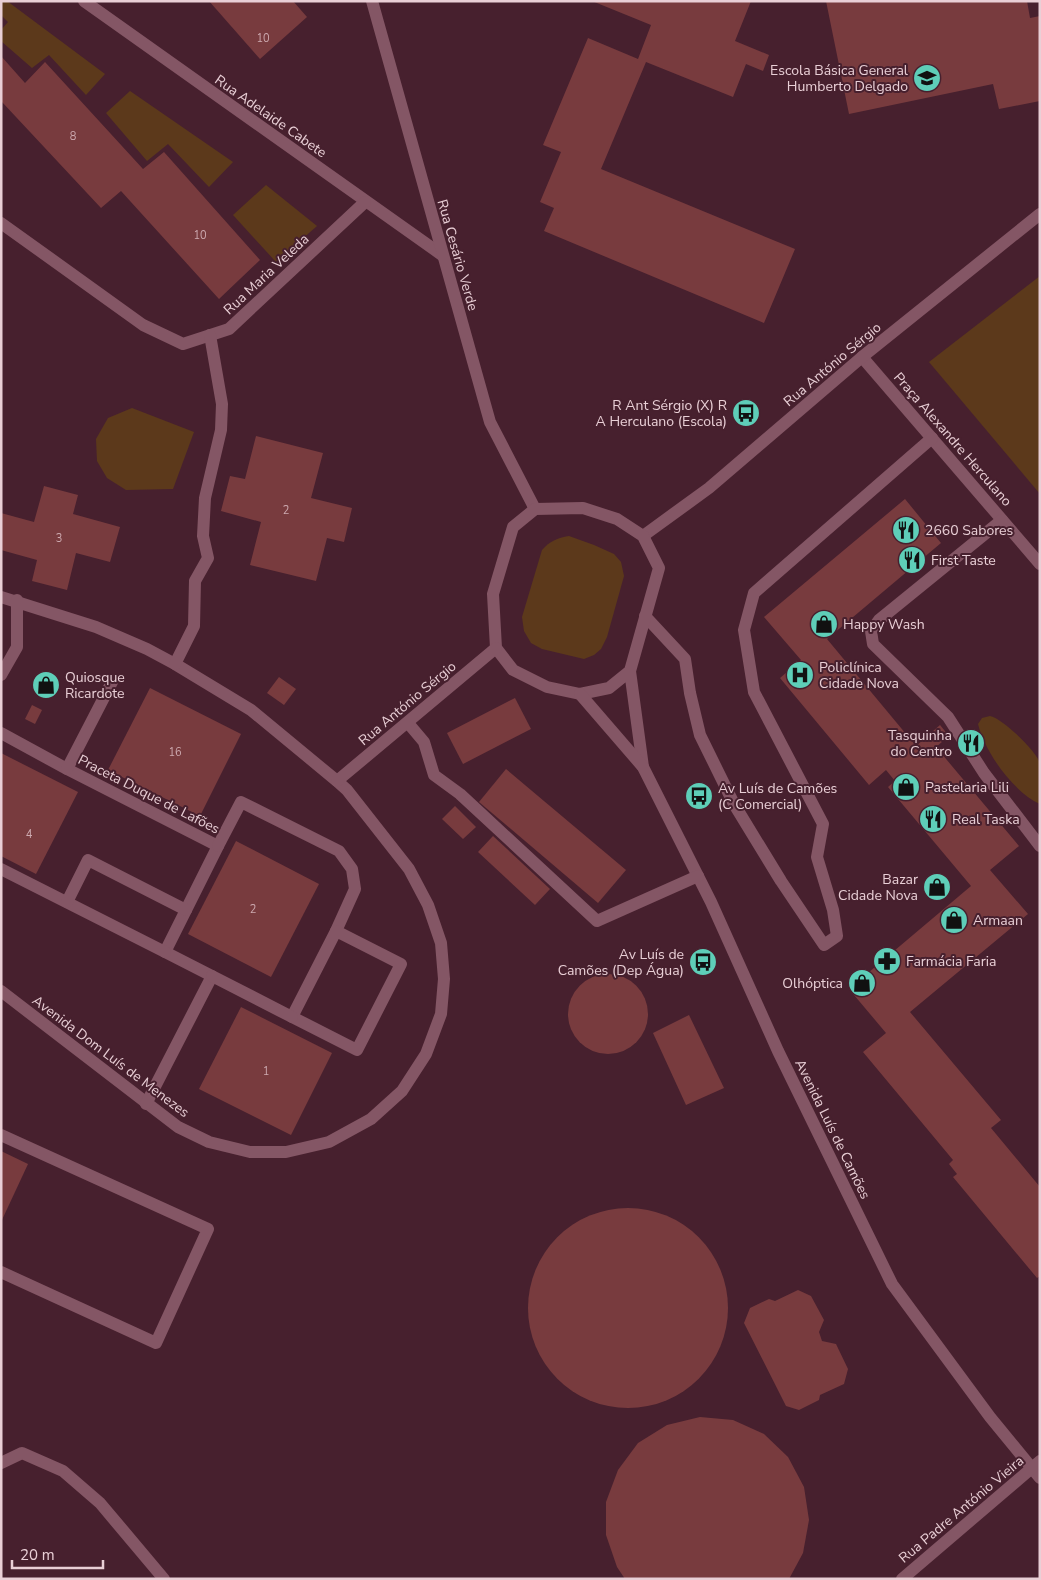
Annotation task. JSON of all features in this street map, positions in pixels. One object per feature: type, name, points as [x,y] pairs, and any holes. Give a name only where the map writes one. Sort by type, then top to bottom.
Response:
[{"type":"street","name":"Rua Adelaide Cabete","points":[[84,1],[442,255]]},
{"type":"street","name":"Rua Cesário Verde","points":[[372,1],[490,422],[535,509]]},
{"type":"street","name":"Rua Maria Veleda","points":[[1,223],[143,325],[183,344],[229,329],[365,202]]},
{"type":"street","name":"Rua António Sérgio","points":[[643,536],[709,488],[862,357],[1040,214]]},
{"type":"street","points":[[175,664],[194,626],[195,581],[208,558],[202,536],[205,498],[221,430],[222,404],[210,335]]},
{"type":"street","name":"Praça Alexandre Herculano","points":[[862,357],[1040,564]]},
{"type":"street","points":[[645,616],[686,659],[690,693],[700,735],[734,804],[781,881],[824,945],[837,936],[833,910],[816,857],[824,824],[754,692],[744,630],[754,593],[932,438]]},
{"type":"street","points":[[630,671],[609,688],[580,694],[547,687],[513,670],[496,648],[494,594],[513,527],[535,509],[584,508],[617,519],[643,536],[659,568],[630,671],[643,766]]},
{"type":"street","points":[[1002,520],[880,620],[871,631],[873,644],[948,717],[984,773],[1040,846]]},
{"type":"street","name":"Avenida Dom Luís de Menezes","points":[[1,597],[17,600],[96,627],[147,649],[175,664],[251,710],[337,781],[347,790],[409,869],[428,905],[441,943],[444,979],[441,1014],[426,1054],[402,1091],[371,1119],[329,1142],[286,1152],[250,1152],[209,1142],[178,1127],[1,991]]},
{"type":"street","points":[[1,675],[17,647],[17,600]]},
{"type":"street","name":"Rua António Sérgio","points":[[337,781],[496,648]]},
{"type":"street","points":[[67,770],[112,682]]},
{"type":"street","points":[[580,694],[643,766]]},
{"type":"street","points":[[408,723],[424,742],[434,775],[460,794],[597,921],[698,876]]},
{"type":"street","name":"Praceta Duque de Lafões","points":[[1,733],[67,770],[218,846],[165,952]]},
{"type":"street","name":"Avenida Luís de Camões","points":[[643,766],[711,902],[778,1052],[892,1284],[990,1417],[1037,1469]]},
{"type":"street","points":[[218,846],[241,802],[340,851],[352,868],[355,889],[336,931],[292,1017]]},
{"type":"street","points":[[67,902],[88,860],[186,910]]},
{"type":"street","points":[[1,869],[357,1050],[401,964],[336,931]]},
{"type":"street","points":[[146,1104],[212,976]]},
{"type":"street","points":[[1,1135],[208,1229],[156,1343],[1,1272]]},
{"type":"street","points":[[1,1463],[22,1453],[63,1471],[100,1503],[164,1579]]},
{"type":"street","name":"Rua Padre António Vieira","points":[[902,1579],[1037,1469]]},
{"type":"shaded area","points":[[1,1],[7,1],[105,74],[86,95],[49,55],[32,68],[1,41],[1,30],[8,22],[1,15]]},
{"type":"shaded area","points":[[130,91],[233,162],[209,187],[168,144],[147,161],[106,113]]},
{"type":"shaded area","points":[[266,185],[317,226],[276,262],[233,215]]},
{"type":"shaded area","points":[[1040,276],[1040,494],[929,362]]},
{"type":"shaded area","points":[[132,408],[194,432],[173,489],[126,490],[107,478],[97,461],[96,439],[108,418]]},
{"type":"shaded area","points":[[569,536],[614,554],[621,562],[624,576],[607,637],[601,649],[594,655],[584,659],[542,649],[531,643],[524,631],[522,617],[542,550],[554,540]]},
{"type":"shaded area","points":[[990,716],[1011,729],[1038,759],[1040,764],[1040,804],[1010,781],[987,747],[978,724],[982,718]]},
{"type":"building","points":[[209,1],[293,1],[307,17],[260,59]]},
{"type":"building","points":[[592,1],[751,1],[735,41],[769,55],[763,71],[746,64],[733,97],[646,62],[601,169],[795,249],[764,323],[544,231],[554,208],[540,202],[561,152],[543,145],[588,38],[638,59],[651,25]]},
{"type":"building","points":[[826,1],[1027,1],[1030,18],[1040,16],[1040,101],[999,109],[993,84],[849,114]]},
{"type":"building","points":[[1,56],[25,83],[45,62],[143,169],[164,152],[260,260],[219,299],[121,191],[101,208],[1,103]]},
{"type":"building","points":[[256,436],[323,453],[311,498],[352,508],[344,542],[327,538],[316,581],[250,565],[261,522],[221,511],[230,476],[245,479]]},
{"type":"building","points":[[44,486],[78,495],[73,514],[120,527],[110,562],[76,553],[67,590],[32,581],[37,560],[1,550],[1,513],[34,522]]},
{"type":"building","points":[[905,499],[941,543],[827,639],[916,746],[940,725],[949,736],[936,747],[1019,846],[990,870],[1028,914],[910,1012],[1001,1120],[991,1128],[1040,1187],[1040,1276],[1037,1278],[953,1177],[957,1174],[949,1164],[953,1160],[863,1052],[886,1033],[849,989],[971,886],[888,787],[895,781],[886,770],[869,785],[780,678],[801,660],[764,617]]},
{"type":"building","points":[[279,677],[296,689],[284,705],[267,693]]},
{"type":"building","points":[[150,688],[241,734],[200,816],[108,770]]},
{"type":"building","points":[[515,698],[531,729],[463,764],[447,733]]},
{"type":"building","points":[[32,705],[42,710],[35,724],[25,719]]},
{"type":"building","points":[[1,753],[78,792],[36,874],[1,856]]},
{"type":"building","points":[[506,769],[626,870],[598,903],[479,802]]},
{"type":"building","points":[[455,806],[476,827],[463,839],[442,819]]},
{"type":"building","points":[[493,836],[550,889],[535,905],[478,852]]},
{"type":"building","points":[[236,841],[319,884],[271,977],[188,934]]},
{"type":"building","points":[[608,974],[623,977],[636,986],[645,999],[648,1014],[645,1029],[636,1042],[623,1051],[608,1054],[593,1051],[580,1042],[571,1029],[568,1014],[571,999],[580,986],[593,977]]},
{"type":"building","points":[[241,1007],[332,1053],[291,1135],[199,1089]]},
{"type":"building","points":[[689,1015],[724,1088],[686,1105],[653,1033]]},
{"type":"building","points":[[1,1151],[28,1164],[1,1222]]},
{"type":"building","points":[[628,1208],[647,1210],[666,1216],[683,1225],[699,1237],[711,1253],[720,1270],[726,1289],[728,1308],[726,1327],[720,1346],[711,1363],[699,1379],[683,1391],[666,1400],[647,1406],[628,1408],[609,1406],[590,1400],[573,1391],[557,1379],[545,1363],[536,1346],[530,1327],[528,1308],[530,1289],[536,1270],[545,1253],[557,1237],[573,1225],[590,1216],[609,1210]]},
{"type":"building","points":[[798,1290],[811,1296],[824,1320],[819,1332],[822,1341],[836,1344],[848,1369],[844,1384],[820,1395],[819,1400],[799,1410],[786,1406],[744,1323],[750,1308],[769,1299],[775,1301]]},
{"type":"building","points":[[700,1417],[733,1420],[764,1434],[788,1457],[804,1487],[809,1520],[803,1553],[789,1579],[625,1579],[617,1567],[606,1535],[606,1502],[618,1470],[638,1443],[667,1425]]},
{"type":"place","name":"Escola Básica General Humberto Delgado","points":[[927,78]]},
{"type":"place","name":"R Ant Sérgio (X) R A Herculano (Escola)","points":[[746,413]]},
{"type":"place","name":"2660 Sabores","points":[[906,530]]},
{"type":"place","name":"First Taste","points":[[912,560]]},
{"type":"place","name":"Happy Wash","points":[[824,624]]},
{"type":"place","name":"Policlínica Cidade Nova","points":[[800,675]]},
{"type":"place","name":"Quiosque Ricardote","points":[[46,685]]},
{"type":"place","name":"Tasquinha do Centro","points":[[971,743]]},
{"type":"place","name":"Pastelaria Lili","points":[[906,787]]},
{"type":"place","name":"Av Luís de Camões (C Comercial)","points":[[699,796]]},
{"type":"place","name":"Real Taska","points":[[933,819]]},
{"type":"place","name":"Bazar Cidade Nova","points":[[937,887]]},
{"type":"place","name":"Armaan","points":[[954,920]]},
{"type":"place","name":"Farmácia Faria","points":[[887,961]]},
{"type":"place","name":"Av Luís de Camões (Dep Água)","points":[[703,962]]},
{"type":"place","name":"Olhóptica","points":[[862,983]]}]
